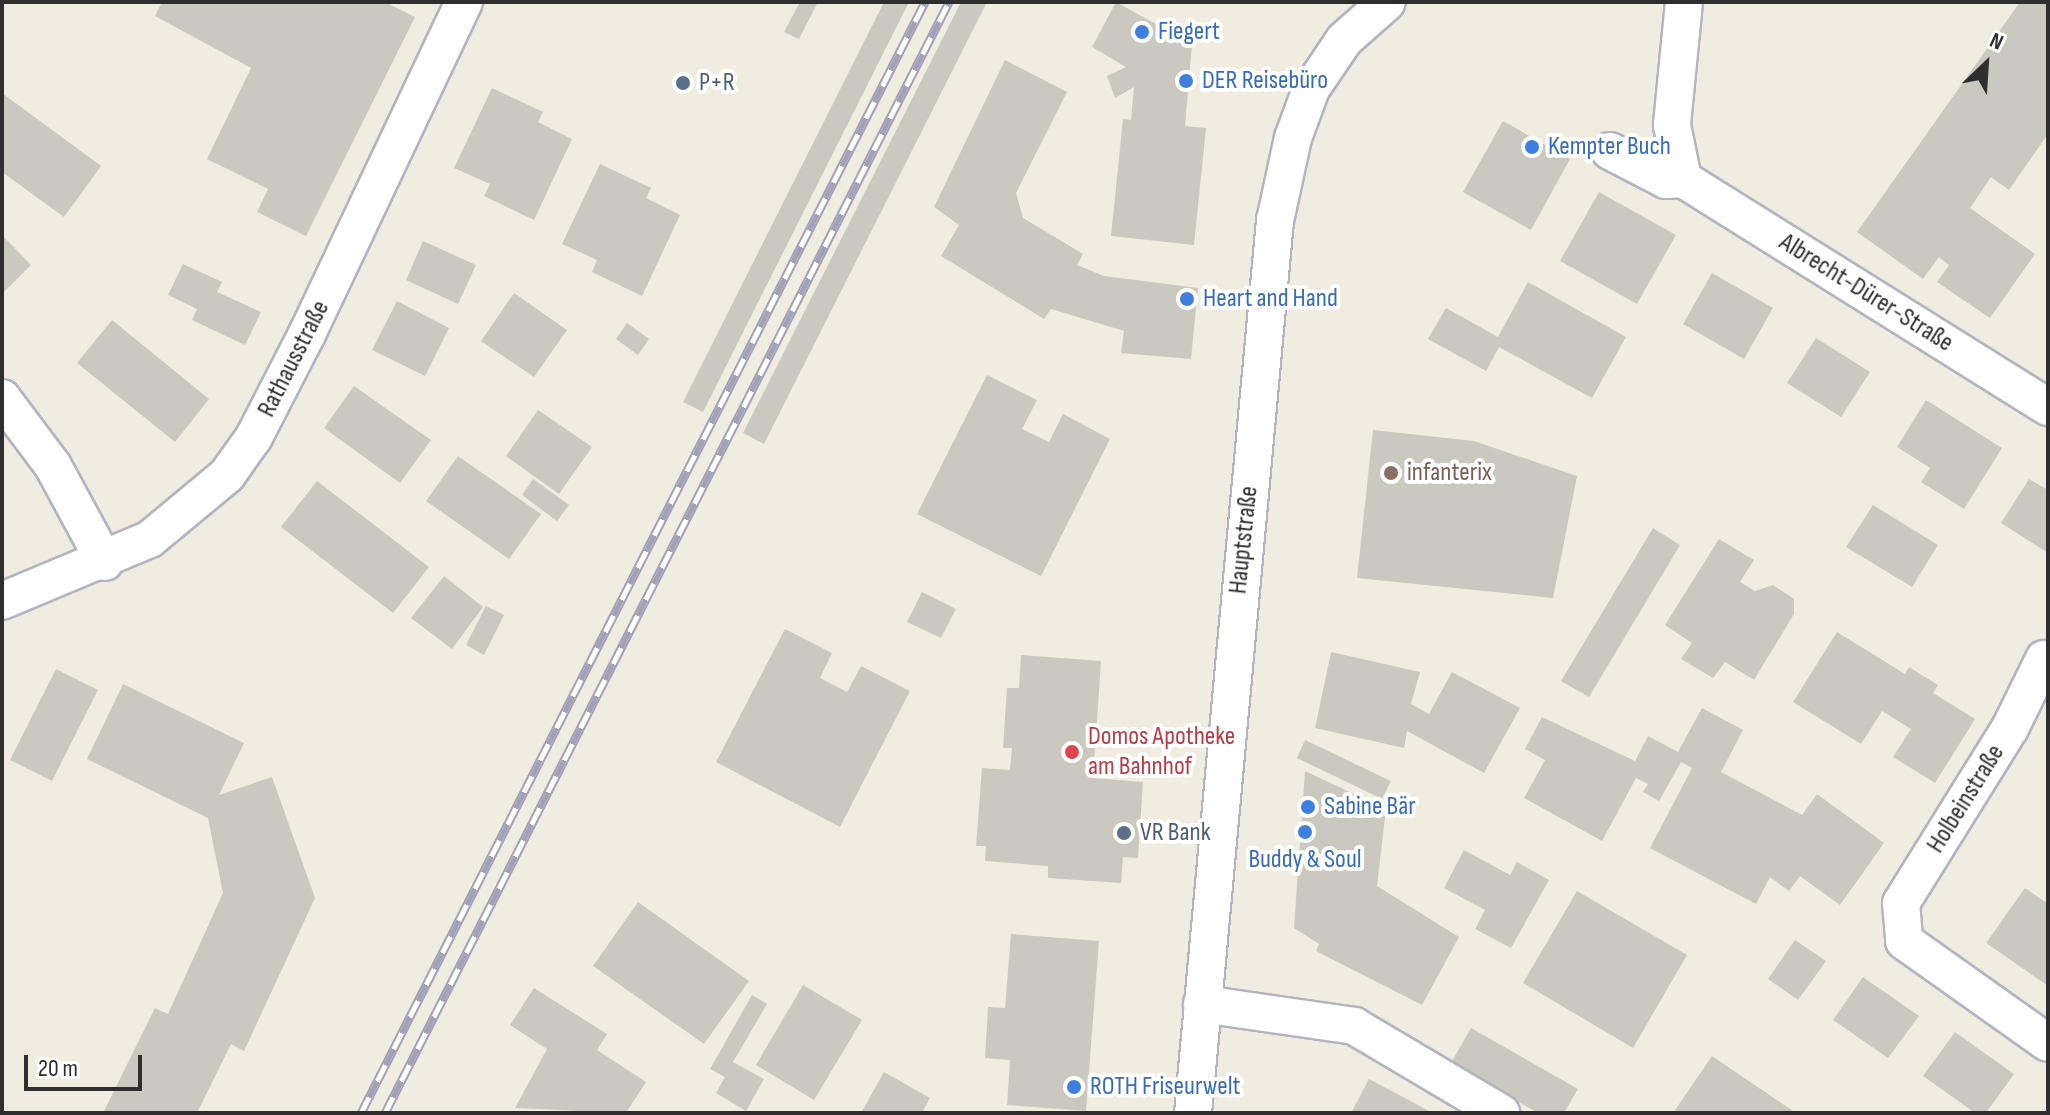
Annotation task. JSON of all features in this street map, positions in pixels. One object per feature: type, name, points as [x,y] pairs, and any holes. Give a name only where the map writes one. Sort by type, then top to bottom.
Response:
[{"type":"street","name":"Rathausstraße","points":[[2,601],[105,562],[182,518],[227,475],[254,437],[464,2]]},
{"type":"street","name":"Hauptstraße","points":[[1193,1113],[1275,221],[1293,138],[1311,89],[1344,40],[1387,2]]},
{"type":"street","points":[[1683,179],[1672,125],[1684,2]]},
{"type":"street","name":"Albrecht-Dürer-Straße","points":[[1672,125],[1610,151],[1666,180],[1683,179],[2048,407]]},
{"type":"street","points":[[2,398],[53,466],[105,562]]},
{"type":"street","name":"Holbeinstraße","points":[[2044,659],[2010,728],[1901,903],[1904,941],[2048,1043]]},
{"type":"street","points":[[1202,1004],[1354,1026],[1501,1113]]},
{"type":"building","points":[[162,2],[385,2],[415,17],[306,236],[257,212],[268,189],[207,159],[251,68],[155,16]]},
{"type":"building","points":[[800,2],[818,2],[799,39],[784,32]]},
{"type":"building","points":[[884,2],[909,2],[703,412],[683,402]]},
{"type":"building","points":[[961,2],[987,2],[764,444],[743,433]]},
{"type":"building","points":[[1116,2],[1192,44],[1185,126],[1206,128],[1194,245],[1111,236],[1123,119],[1131,120],[1134,87],[1115,98],[1107,76],[1126,67],[1092,47]]},
{"type":"building","points":[[2020,2],[2048,2],[2048,134],[2009,190],[1991,177],[1970,208],[2035,254],[1990,318],[1937,282],[1949,265],[1939,257],[1923,279],[1857,232]]},
{"type":"building","points":[[1005,60],[1067,92],[1016,193],[1023,218],[1083,254],[1077,265],[1104,276],[1198,288],[1191,359],[1121,353],[1124,331],[1051,309],[1044,319],[941,256],[959,225],[934,207]]},
{"type":"building","points":[[492,88],[543,112],[538,122],[572,139],[534,220],[484,196],[490,184],[454,168]]},
{"type":"building","points":[[2,93],[101,166],[64,217],[2,172]]},
{"type":"building","points":[[1503,121],[1570,159],[1531,230],[1463,192]]},
{"type":"building","points":[[600,164],[651,188],[646,198],[680,215],[642,296],[592,272],[597,260],[562,244]]},
{"type":"building","points":[[1599,192],[1676,235],[1637,304],[1560,261]]},
{"type":"building","points":[[2,235],[31,265],[2,294]]},
{"type":"building","points":[[423,241],[476,265],[458,304],[406,280]]},
{"type":"building","points":[[183,264],[222,282],[217,292],[261,312],[245,345],[192,320],[197,309],[168,295]]},
{"type":"building","points":[[1712,273],[1773,308],[1744,359],[1683,324]]},
{"type":"building","points":[[1528,282],[1626,337],[1592,398],[1499,347],[1486,371],[1428,339],[1446,308],[1498,337]]},
{"type":"building","points":[[514,293],[567,330],[534,377],[481,341]]},
{"type":"building","points":[[397,301],[449,328],[425,376],[372,350]]},
{"type":"building","points":[[112,320],[209,399],[175,442],[77,363]]},
{"type":"building","points":[[627,323],[649,339],[638,355],[616,339]]},
{"type":"building","points":[[1816,338],[1870,372],[1841,417],[1787,383]]},
{"type":"building","points":[[987,375],[1037,400],[1022,429],[1049,442],[1063,414],[1110,439],[1041,576],[917,514]]},
{"type":"building","points":[[354,386],[431,440],[400,483],[324,428]]},
{"type":"building","points":[[1926,400],[2002,448],[1964,509],[1921,482],[1930,468],[1897,447]]},
{"type":"building","points":[[538,410],[592,447],[559,494],[506,456]]},
{"type":"building","points":[[1373,430],[1474,441],[1577,476],[1553,598],[1357,578]]},
{"type":"building","points":[[458,456],[541,514],[509,559],[426,501]]},
{"type":"building","points":[[533,479],[569,505],[557,521],[522,495]]},
{"type":"building","points":[[2029,479],[2048,490],[2048,553],[2001,523]]},
{"type":"building","points":[[317,481],[429,567],[393,613],[281,527]]},
{"type":"building","points":[[1873,505],[1938,545],[1912,587],[1846,547]]},
{"type":"building","points":[[1653,528],[1680,545],[1589,697],[1561,681]]},
{"type":"building","points":[[1719,539],[1754,560],[1740,582],[1755,591],[1773,585],[1794,599],[1794,614],[1754,680],[1725,662],[1713,678],[1681,659],[1692,643],[1665,625]]},
{"type":"building","points":[[444,576],[483,607],[452,649],[411,618]]},
{"type":"building","points":[[922,592],[956,609],[941,638],[907,622]]},
{"type":"building","points":[[486,606],[504,615],[484,655],[466,645]]},
{"type":"building","points":[[785,629],[832,653],[820,678],[847,692],[861,666],[910,691],[840,827],[716,762]]},
{"type":"building","points":[[1837,632],[1905,674],[1909,667],[1938,685],[1933,693],[1975,719],[1935,783],[1893,757],[1911,729],[1882,711],[1861,744],[1793,702]]},
{"type":"building","points":[[1331,652],[1420,672],[1411,704],[1429,714],[1452,672],[1520,708],[1484,773],[1407,731],[1404,748],[1315,728]]},
{"type":"building","points":[[1021,655],[1101,661],[1093,778],[1143,782],[1138,858],[1123,857],[1121,883],[1048,878],[1048,866],[985,861],[986,846],[976,846],[982,768],[1010,770],[1012,748],[1003,748],[1007,688],[1019,688]]},
{"type":"building","points":[[56,669],[98,690],[52,781],[10,760]]},
{"type":"building","points":[[123,684],[244,743],[219,795],[272,777],[315,898],[244,1051],[231,1044],[197,1113],[103,1113],[155,1008],[168,1014],[223,893],[208,818],[87,759]]},
{"type":"building","points":[[1702,708],[1743,730],[1721,772],[1802,815],[1817,794],[1884,843],[1840,905],[1800,876],[1789,891],[1770,877],[1756,904],[1650,848],[1692,768],[1681,762],[1659,801],[1643,792],[1648,784],[1636,778],[1602,841],[1524,798],[1545,760],[1525,749],[1542,717],[1635,761],[1648,736],[1678,752]]},
{"type":"building","points":[[1305,740],[1391,781],[1382,799],[1297,758]]},
{"type":"building","points":[[1305,771],[1386,809],[1377,886],[1459,937],[1422,1005],[1316,951],[1319,944],[1294,928]]},
{"type":"building","points":[[1464,850],[1510,875],[1517,862],[1549,880],[1511,948],[1475,929],[1485,910],[1444,888]]},
{"type":"building","points":[[2025,888],[2048,904],[2048,986],[1986,943]]},
{"type":"building","points":[[1577,891],[1687,955],[1633,1048],[1523,983]]},
{"type":"building","points":[[638,902],[749,981],[704,1044],[593,966]]},
{"type":"building","points":[[1011,934],[1099,941],[1086,1111],[1007,1105],[1010,1060],[985,1058],[988,1007],[1005,1008]]},
{"type":"building","points":[[1795,940],[1826,961],[1798,1000],[1768,979]]},
{"type":"building","points":[[1863,977],[1919,1016],[1888,1058],[1833,1020]]},
{"type":"building","points":[[803,985],[862,1020],[814,1100],[756,1065]]},
{"type":"building","points":[[534,988],[607,1034],[597,1050],[646,1082],[626,1113],[515,1108],[547,1049],[510,1025]]},
{"type":"building","points":[[752,995],[767,1004],[733,1062],[764,1079],[746,1111],[716,1093],[725,1077],[710,1069]]},
{"type":"building","points":[[1471,1028],[1578,1089],[1564,1113],[1538,1113],[1451,1063]]},
{"type":"building","points":[[1955,1032],[2014,1074],[1986,1113],[1975,1113],[1923,1076]]},
{"type":"building","points":[[1712,1056],[1796,1113],[1673,1113]]},
{"type":"building","points":[[884,1072],[930,1098],[922,1113],[861,1113]]},
{"type":"building","points":[[1369,1079],[1433,1113],[1351,1113]]},
{"type":"railway","points":[[361,1113],[925,2]]},
{"type":"railway","points":[[385,1113],[949,2]]},
{"type":"place","name":"Fiegert","points":[[1142,32]]},
{"type":"place","name":"DER Reisebüro","points":[[1186,81]]},
{"type":"place","name":"P+R","points":[[683,83]]},
{"type":"place","name":"Kempter Buch","points":[[1532,147]]},
{"type":"place","name":"Heart and Hand","points":[[1187,299]]},
{"type":"place","name":"infanterix","points":[[1391,473]]},
{"type":"place","name":"Domos Apotheke am Bahnhof","points":[[1072,752]]},
{"type":"place","name":"Sabine Bär","points":[[1308,807]]},
{"type":"place","name":"Buddy & Soul","points":[[1305,832]]},
{"type":"place","name":"VR Bank","points":[[1124,833]]},
{"type":"place","name":"ROTH Friseurwelt","points":[[1074,1087]]}]
